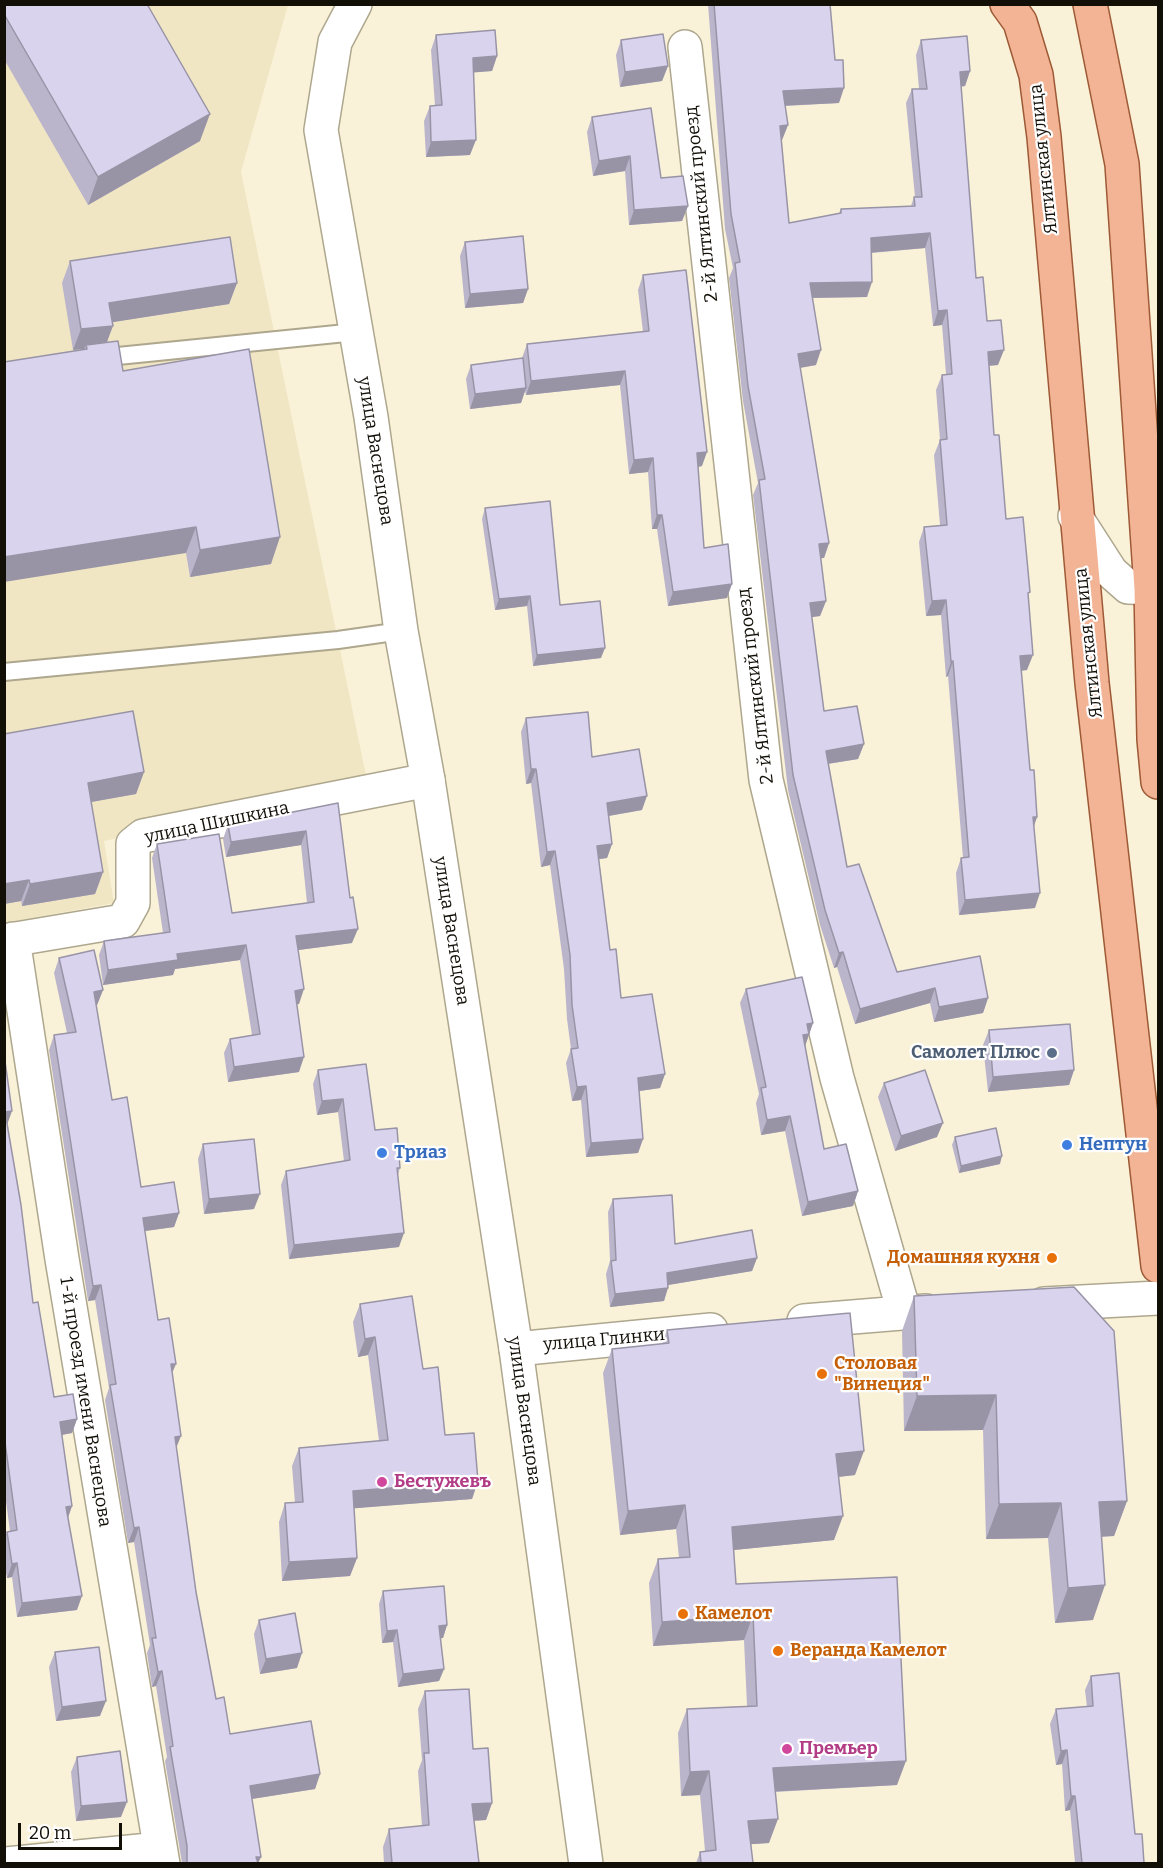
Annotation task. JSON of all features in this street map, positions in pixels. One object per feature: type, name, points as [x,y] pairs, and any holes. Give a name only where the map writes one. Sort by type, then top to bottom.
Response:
[{"type":"main road","points":[[1090,4],[1122,164],[1155,588],[1154,739],[1158,782]]},
{"type":"main road","name":"Ялтинская улица","points":[[1013,13],[1036,75],[1044,137],[1075,516],[1158,1266]]},
{"type":"street","points":[[335,42],[339,4]]},
{"type":"street","name":"улица Васнецова","points":[[355,4],[335,42],[321,130],[356,332],[401,631],[428,780],[516,1349],[586,1863]]},
{"type":"street","name":"2-й Ялтинский проезд","points":[[685,47],[766,780],[837,1078],[904,1312]]},
{"type":"street","points":[[1075,516],[1111,572],[1128,587],[1155,588]]},
{"type":"street","name":"улица Шишкина","points":[[9,940],[123,921],[133,903],[133,844],[143,836],[428,780]]},
{"type":"street","name":"1-й проезд имени Васнецова","points":[[9,940],[161,1856]]},
{"type":"street","points":[[1018,1306],[1158,1298]]},
{"type":"street","points":[[774,1324],[961,1309]]},
{"type":"street","name":"улица Глинки","points":[[516,1349],[739,1328]]},
{"type":"street","points":[[6,1863],[161,1856]]},
{"type":"lane","points":[[87,359],[356,332]]},
{"type":"lane","points":[[4,672],[338,640],[401,631]]},
{"type":"shaded area","points":[[5,5],[288,5],[241,172],[368,785],[104,841],[114,903],[5,923]]},
{"type":"building","points":[[4,4],[147,4],[210,114],[98,177],[4,14]]},
{"type":"building","points":[[714,4],[830,4],[835,60],[843,60],[844,88],[783,91],[788,125],[780,126],[789,223],[841,213],[841,209],[915,206],[914,197],[922,197],[912,89],[927,89],[921,40],[967,36],[970,71],[960,72],[976,278],[983,277],[987,321],[1001,320],[1004,350],[988,352],[994,435],[999,435],[1006,519],[1023,517],[1030,592],[1028,593],[1033,655],[1020,656],[1030,770],[1034,770],[1037,817],[1033,817],[1040,893],[965,900],[961,858],[969,857],[953,661],[951,662],[946,600],[932,601],[924,527],[947,525],[940,440],[947,439],[942,375],[952,374],[947,310],[938,311],[930,233],[871,238],[872,282],[810,283],[821,350],[798,354],[829,543],[819,544],[826,601],[810,603],[824,711],[857,706],[864,744],[826,751],[847,867],[859,864],[897,972],[980,956],[988,998],[939,1007],[935,988],[860,1009],[843,952],[839,953],[825,910],[793,775],[759,480],[765,479],[748,386],[735,263],[740,262],[731,214]]},
{"type":"building","points":[[495,30],[497,56],[473,58],[476,140],[431,142],[430,106],[442,105],[436,35]]},
{"type":"building","points":[[663,34],[668,66],[625,72],[621,40]]},
{"type":"building","points":[[651,108],[661,178],[683,176],[688,206],[634,210],[630,156],[599,161],[592,117]]},
{"type":"building","points":[[523,236],[528,289],[470,294],[465,242]]},
{"type":"building","points":[[230,237],[237,283],[109,303],[113,326],[81,329],[70,261]]},
{"type":"building","points":[[686,270],[707,452],[697,453],[704,548],[728,544],[732,584],[673,592],[662,515],[657,515],[653,458],[634,460],[625,371],[531,381],[527,344],[649,331],[643,275]]},
{"type":"building","points":[[118,341],[123,371],[249,349],[280,537],[200,550],[196,527],[4,557],[4,362],[87,349],[86,345]]},
{"type":"building","points":[[523,358],[526,388],[475,394],[471,365]]},
{"type":"building","points":[[550,501],[560,605],[600,601],[605,648],[537,655],[530,596],[499,599],[485,508]]},
{"type":"building","points":[[133,711],[144,772],[88,783],[103,872],[30,884],[29,880],[4,884],[4,734]]},
{"type":"building","points":[[588,712],[592,757],[639,749],[647,796],[607,803],[612,844],[597,846],[610,950],[616,949],[621,998],[652,994],[665,1074],[638,1078],[643,1139],[591,1143],[586,1086],[577,1087],[571,1049],[578,1048],[572,1005],[570,955],[555,851],[547,852],[536,769],[531,769],[526,718]]},
{"type":"building","points":[[338,803],[350,898],[353,897],[358,929],[296,936],[304,989],[295,991],[304,1057],[234,1067],[230,1039],[260,1034],[246,945],[177,954],[178,960],[108,970],[104,941],[170,932],[157,844],[219,834],[232,913],[314,902],[306,831],[231,842],[228,825]]},
{"type":"building","points":[[94,950],[103,990],[94,992],[112,1100],[127,1097],[141,1187],[174,1182],[179,1213],[143,1218],[158,1320],[169,1318],[176,1364],[171,1364],[181,1436],[175,1437],[196,1592],[216,1699],[224,1697],[230,1734],[311,1721],[320,1774],[250,1786],[261,1857],[256,1857],[258,1863],[187,1863],[187,1846],[170,1747],[173,1746],[162,1671],[158,1672],[152,1638],[156,1638],[139,1527],[134,1528],[110,1385],[116,1384],[101,1285],[93,1286],[54,1035],[76,1032],[59,958]]},
{"type":"building","points":[[802,977],[813,1023],[807,1024],[809,1034],[803,1035],[824,1149],[846,1144],[858,1191],[808,1202],[790,1116],[767,1120],[761,1088],[766,1087],[746,989]]},
{"type":"building","points":[[1070,1024],[1074,1070],[993,1077],[989,1030]]},
{"type":"building","points":[[4,1061],[12,1111],[5,1112],[21,1205],[33,1303],[38,1302],[54,1397],[73,1394],[77,1419],[60,1422],[72,1506],[66,1507],[82,1596],[22,1603],[17,1563],[12,1564],[7,1532],[17,1530],[4,1435]]},
{"type":"building","points":[[366,1064],[375,1130],[397,1128],[400,1168],[397,1168],[404,1233],[294,1245],[286,1171],[350,1160],[343,1099],[322,1101],[318,1070]]},
{"type":"building","points":[[925,1070],[943,1123],[901,1136],[884,1083]]},
{"type":"building","points":[[996,1128],[1002,1156],[961,1166],[955,1137]]},
{"type":"building","points":[[254,1139],[260,1194],[209,1199],[203,1144]]},
{"type":"building","points":[[672,1195],[675,1244],[752,1230],[757,1258],[667,1273],[668,1288],[615,1294],[611,1261],[616,1260],[613,1199]]},
{"type":"building","points":[[1074,1287],[1114,1331],[1127,1501],[1099,1502],[1105,1585],[1068,1588],[1061,1503],[999,1504],[996,1395],[917,1396],[914,1296]]},
{"type":"building","points":[[412,1296],[423,1369],[438,1367],[445,1435],[474,1433],[478,1481],[353,1491],[357,1558],[289,1562],[285,1503],[303,1502],[299,1448],[388,1440],[375,1337],[365,1339],[360,1304]]},
{"type":"building","points":[[850,1313],[864,1451],[836,1454],[843,1516],[732,1527],[736,1584],[897,1577],[906,1761],[773,1768],[778,1819],[748,1821],[753,1863],[701,1863],[700,1852],[716,1850],[709,1771],[690,1772],[687,1709],[757,1706],[753,1615],[662,1622],[658,1559],[690,1557],[685,1505],[628,1511],[612,1349],[669,1343],[667,1330]]},
{"type":"building","points":[[444,1586],[447,1625],[439,1626],[444,1669],[403,1674],[397,1630],[387,1631],[383,1591]]},
{"type":"building","points":[[295,1613],[302,1653],[266,1659],[259,1620]]},
{"type":"building","points":[[99,1647],[106,1701],[62,1707],[55,1652]]},
{"type":"building","points":[[1119,1673],[1135,1834],[1142,1834],[1144,1863],[1082,1863],[1075,1796],[1071,1796],[1067,1750],[1061,1751],[1056,1709],[1093,1706],[1091,1676]]},
{"type":"building","points":[[469,1689],[473,1749],[488,1748],[492,1803],[472,1804],[479,1863],[392,1863],[389,1829],[429,1825],[424,1753],[429,1753],[425,1691]]},
{"type":"building","points":[[120,1751],[127,1802],[81,1806],[77,1757]]},
{"type":"place","name":"Самолет Плюс","points":[[1052,1053]]},
{"type":"place","name":"Нептун","points":[[1067,1145]]},
{"type":"place","name":"Триаз","points":[[382,1153]]},
{"type":"place","name":"Домашняя кухня","points":[[1052,1258]]},
{"type":"place","name":"Столовая \"Винеция\"","points":[[822,1374]]},
{"type":"place","name":"Бестужевъ","points":[[382,1482]]},
{"type":"place","name":"Камелот","points":[[683,1614]]},
{"type":"place","name":"Веранда Камелот","points":[[778,1651]]},
{"type":"place","name":"Премьер","points":[[787,1749]]}]
